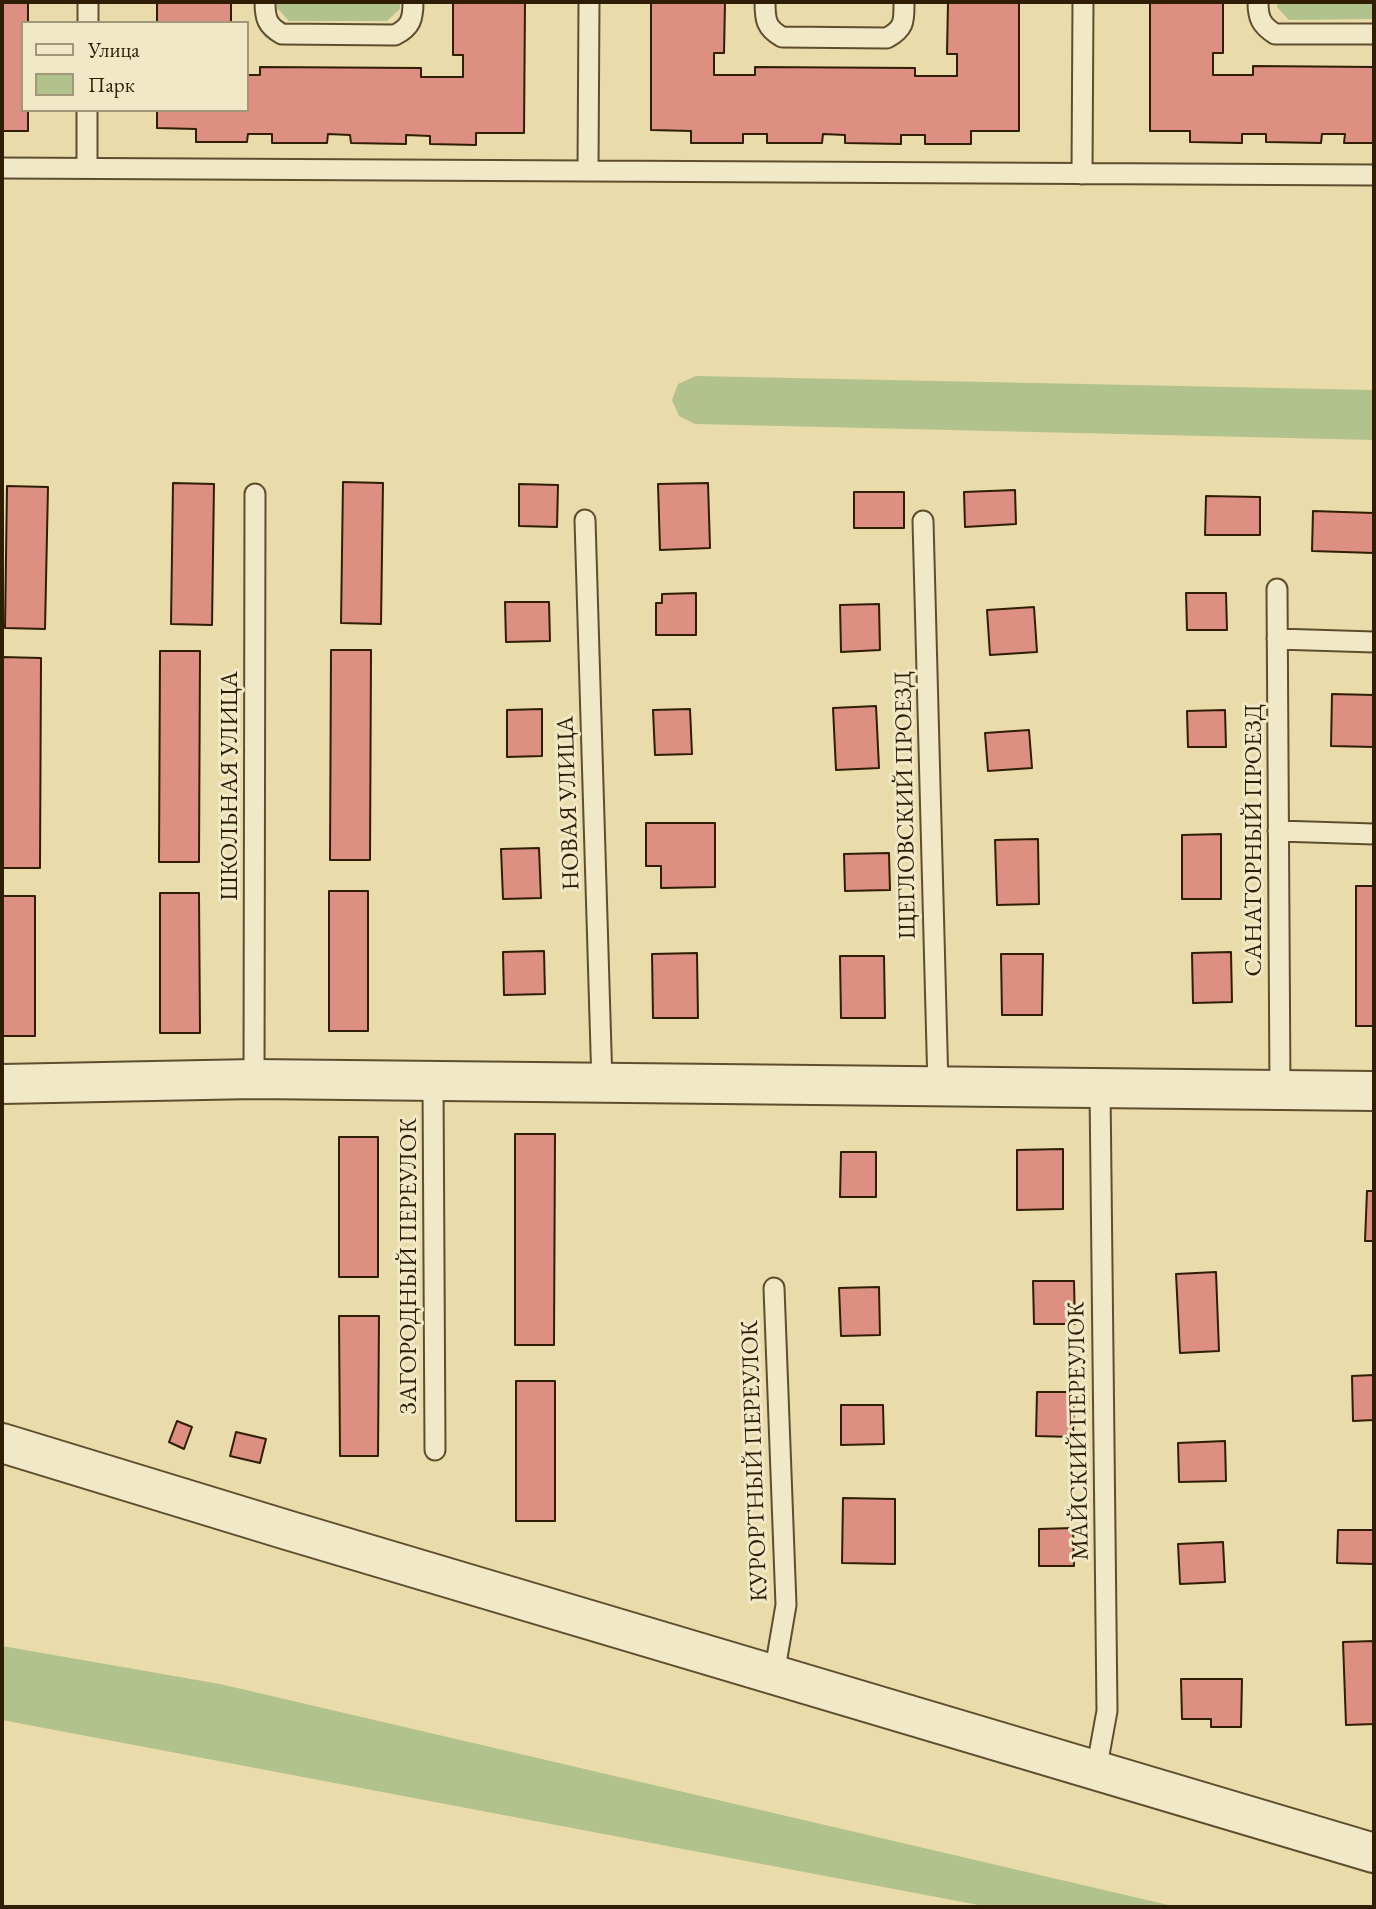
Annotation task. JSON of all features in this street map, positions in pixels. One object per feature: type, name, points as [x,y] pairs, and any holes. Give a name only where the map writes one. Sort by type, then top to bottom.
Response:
[{"type":"street","points":[[2,1084],[254,1079],[1374,1091]]},
{"type":"street","points":[[2,1443],[1374,1853]]},
{"type":"lane","points":[[88,2],[88,21]]},
{"type":"lane","points":[[265,2],[265,17],[271,28],[282,34],[395,35],[407,29],[413,18],[413,2]]},
{"type":"lane","points":[[589,2],[589,171]]},
{"type":"lane","points":[[765,2],[765,20],[772,31],[782,37],[887,38],[898,32],[904,21],[904,2]]},
{"type":"lane","points":[[1082,174],[1083,2]]},
{"type":"lane","points":[[1258,2],[1258,16],[1264,27],[1275,34],[1374,34]]},
{"type":"lane","points":[[87,112],[87,168]]},
{"type":"lane","points":[[2,168],[1374,175]]},
{"type":"lane","name":"ШКОЛЬНАЯ УЛИЦА","points":[[254,1079],[255,494]]},
{"type":"lane","name":"НОВАЯ УЛИЦА","points":[[585,520],[602,1084]]},
{"type":"lane","name":"ЩЕГЛОВСКИЙ ПРОЕЗД","points":[[923,521],[938,1087]]},
{"type":"lane","name":"САНАТОРНЫЙ ПРОЕЗД","points":[[1277,589],[1280,1090]]},
{"type":"lane","points":[[1277,639],[1374,642]]},
{"type":"lane","points":[[1278,831],[1374,834]]},
{"type":"lane","name":"ЗАГОРОДНЫЙ ПЕРЕУЛОК","points":[[433,1082],[435,1451]]},
{"type":"lane","name":"МАЙСКИЙ ПЕРЕУЛОК","points":[[1096,1771],[1107,1711],[1100,1089]]},
{"type":"lane","name":"КУРОРТНЫЙ ПЕРЕУЛОК","points":[[774,1288],[786,1605],[774,1675]]},
{"type":"green space","points":[[277,2],[400,2],[400,9],[387,21],[289,21],[277,8]]},
{"type":"green space","points":[[1277,2],[1374,2],[1374,19],[1289,20],[1277,7]]},
{"type":"green space","points":[[696,376],[1374,390],[1374,440],[695,424],[679,416],[672,400],[678,384]]},
{"type":"green space","points":[[2,1646],[220,1684],[1177,1907],[989,1907],[2,1720]]},
{"type":"building","points":[[2,2],[28,2],[28,21],[21,21],[21,112],[28,112],[28,131],[2,131]]},
{"type":"building","points":[[157,2],[231,2],[231,21],[157,21]]},
{"type":"building","points":[[453,2],[525,2],[524,133],[476,133],[476,145],[430,144],[430,136],[406,135],[406,144],[351,143],[350,135],[328,134],[327,143],[272,143],[272,134],[248,134],[247,142],[196,142],[196,129],[157,128],[157,112],[248,112],[248,75],[260,75],[260,67],[421,68],[421,77],[463,77],[463,55],[453,55]]},
{"type":"building","points":[[651,2],[725,2],[724,53],[714,53],[714,75],[755,75],[755,67],[915,68],[915,76],[957,76],[957,54],[947,54],[948,2],[1019,2],[1019,131],[971,131],[971,144],[925,144],[925,135],[901,135],[901,144],[845,143],[845,135],[823,134],[822,143],[767,143],[767,134],[743,134],[743,143],[691,143],[691,131],[651,130]]},
{"type":"building","points":[[1150,2],[1223,2],[1223,53],[1213,53],[1213,75],[1253,75],[1253,66],[1374,67],[1374,143],[1344,143],[1345,134],[1322,134],[1321,143],[1266,142],[1266,134],[1242,134],[1242,143],[1190,142],[1190,131],[1150,131]]},
{"type":"building","points":[[343,482],[383,483],[381,624],[341,623]]},
{"type":"building","points":[[173,483],[214,484],[212,625],[171,624]]},
{"type":"building","points":[[708,483],[710,548],[660,550],[658,484]]},
{"type":"building","points":[[519,484],[558,485],[557,527],[519,526]]},
{"type":"building","points":[[7,486],[48,487],[45,629],[5,628]]},
{"type":"building","points":[[1015,490],[1016,524],[965,527],[964,492]]},
{"type":"building","points":[[854,492],[904,492],[904,528],[854,528]]},
{"type":"building","points":[[1206,496],[1260,497],[1260,535],[1205,535]]},
{"type":"building","points":[[1313,511],[1374,513],[1374,553],[1312,551]]},
{"type":"building","points":[[696,593],[696,635],[656,635],[656,603],[662,603],[662,594]]},
{"type":"building","points":[[1186,593],[1226,593],[1227,630],[1187,630]]},
{"type":"building","points":[[505,602],[549,602],[550,641],[506,642]]},
{"type":"building","points":[[879,604],[880,650],[841,652],[840,605]]},
{"type":"building","points":[[1034,607],[1037,652],[990,655],[987,610]]},
{"type":"building","points":[[331,650],[371,650],[370,860],[330,860]]},
{"type":"building","points":[[160,651],[200,651],[199,862],[159,862]]},
{"type":"building","points":[[2,657],[41,658],[40,868],[2,868]]},
{"type":"building","points":[[1332,694],[1374,695],[1374,747],[1331,746]]},
{"type":"building","points":[[876,706],[879,768],[836,770],[833,708]]},
{"type":"building","points":[[542,709],[542,756],[507,757],[507,710]]},
{"type":"building","points":[[690,709],[692,754],[655,755],[653,710]]},
{"type":"building","points":[[1225,710],[1226,747],[1188,747],[1187,711]]},
{"type":"building","points":[[1029,730],[1032,768],[988,771],[985,733]]},
{"type":"building","points":[[646,823],[715,823],[715,887],[661,888],[661,866],[646,866]]},
{"type":"building","points":[[1221,834],[1221,899],[1182,899],[1182,835]]},
{"type":"building","points":[[1038,839],[1039,904],[997,905],[995,840]]},
{"type":"building","points":[[539,848],[541,898],[503,899],[501,849]]},
{"type":"building","points":[[889,853],[890,890],[845,891],[844,854]]},
{"type":"building","points":[[1356,886],[1374,886],[1374,1026],[1356,1026]]},
{"type":"building","points":[[329,891],[368,891],[368,1031],[329,1031]]},
{"type":"building","points":[[160,893],[199,893],[200,1033],[160,1033]]},
{"type":"building","points":[[2,896],[35,896],[35,1036],[2,1036]]},
{"type":"building","points":[[544,951],[545,994],[504,995],[503,952]]},
{"type":"building","points":[[1231,952],[1232,1002],[1193,1003],[1192,953]]},
{"type":"building","points":[[697,953],[698,1018],[653,1018],[652,954]]},
{"type":"building","points":[[1001,954],[1043,954],[1042,1015],[1002,1015]]},
{"type":"building","points":[[840,956],[884,956],[885,1018],[841,1018]]},
{"type":"building","points":[[515,1134],[555,1134],[554,1345],[515,1345]]},
{"type":"building","points":[[339,1137],[378,1137],[378,1277],[339,1277]]},
{"type":"building","points":[[1063,1149],[1063,1209],[1017,1210],[1017,1150]]},
{"type":"building","points":[[841,1152],[876,1152],[876,1197],[840,1197]]},
{"type":"building","points":[[1367,1191],[1374,1191],[1374,1241],[1365,1241]]},
{"type":"building","points":[[1216,1272],[1219,1351],[1180,1353],[1176,1274]]},
{"type":"building","points":[[1033,1281],[1074,1281],[1075,1324],[1034,1324]]},
{"type":"building","points":[[879,1287],[880,1335],[841,1336],[839,1288]]},
{"type":"building","points":[[339,1316],[379,1316],[378,1456],[340,1456]]},
{"type":"building","points":[[1374,1375],[1374,1420],[1353,1421],[1352,1376]]},
{"type":"building","points":[[516,1381],[555,1381],[555,1521],[516,1521]]},
{"type":"building","points":[[1037,1392],[1074,1392],[1073,1437],[1036,1436]]},
{"type":"building","points":[[841,1405],[883,1405],[884,1444],[841,1445]]},
{"type":"building","points":[[177,1421],[192,1427],[184,1449],[169,1442]]},
{"type":"building","points":[[236,1432],[266,1439],[260,1463],[230,1456]]},
{"type":"building","points":[[1225,1441],[1226,1481],[1179,1482],[1178,1443]]},
{"type":"building","points":[[843,1498],[895,1499],[895,1564],[842,1563]]},
{"type":"building","points":[[1073,1528],[1074,1566],[1039,1566],[1039,1529]]},
{"type":"building","points":[[1338,1530],[1374,1530],[1374,1564],[1337,1563]]},
{"type":"building","points":[[1223,1542],[1225,1582],[1180,1584],[1178,1544]]},
{"type":"building","points":[[1374,1641],[1374,1724],[1346,1725],[1343,1642]]},
{"type":"building","points":[[1181,1679],[1242,1679],[1241,1727],[1211,1727],[1211,1719],[1182,1719]]}]
